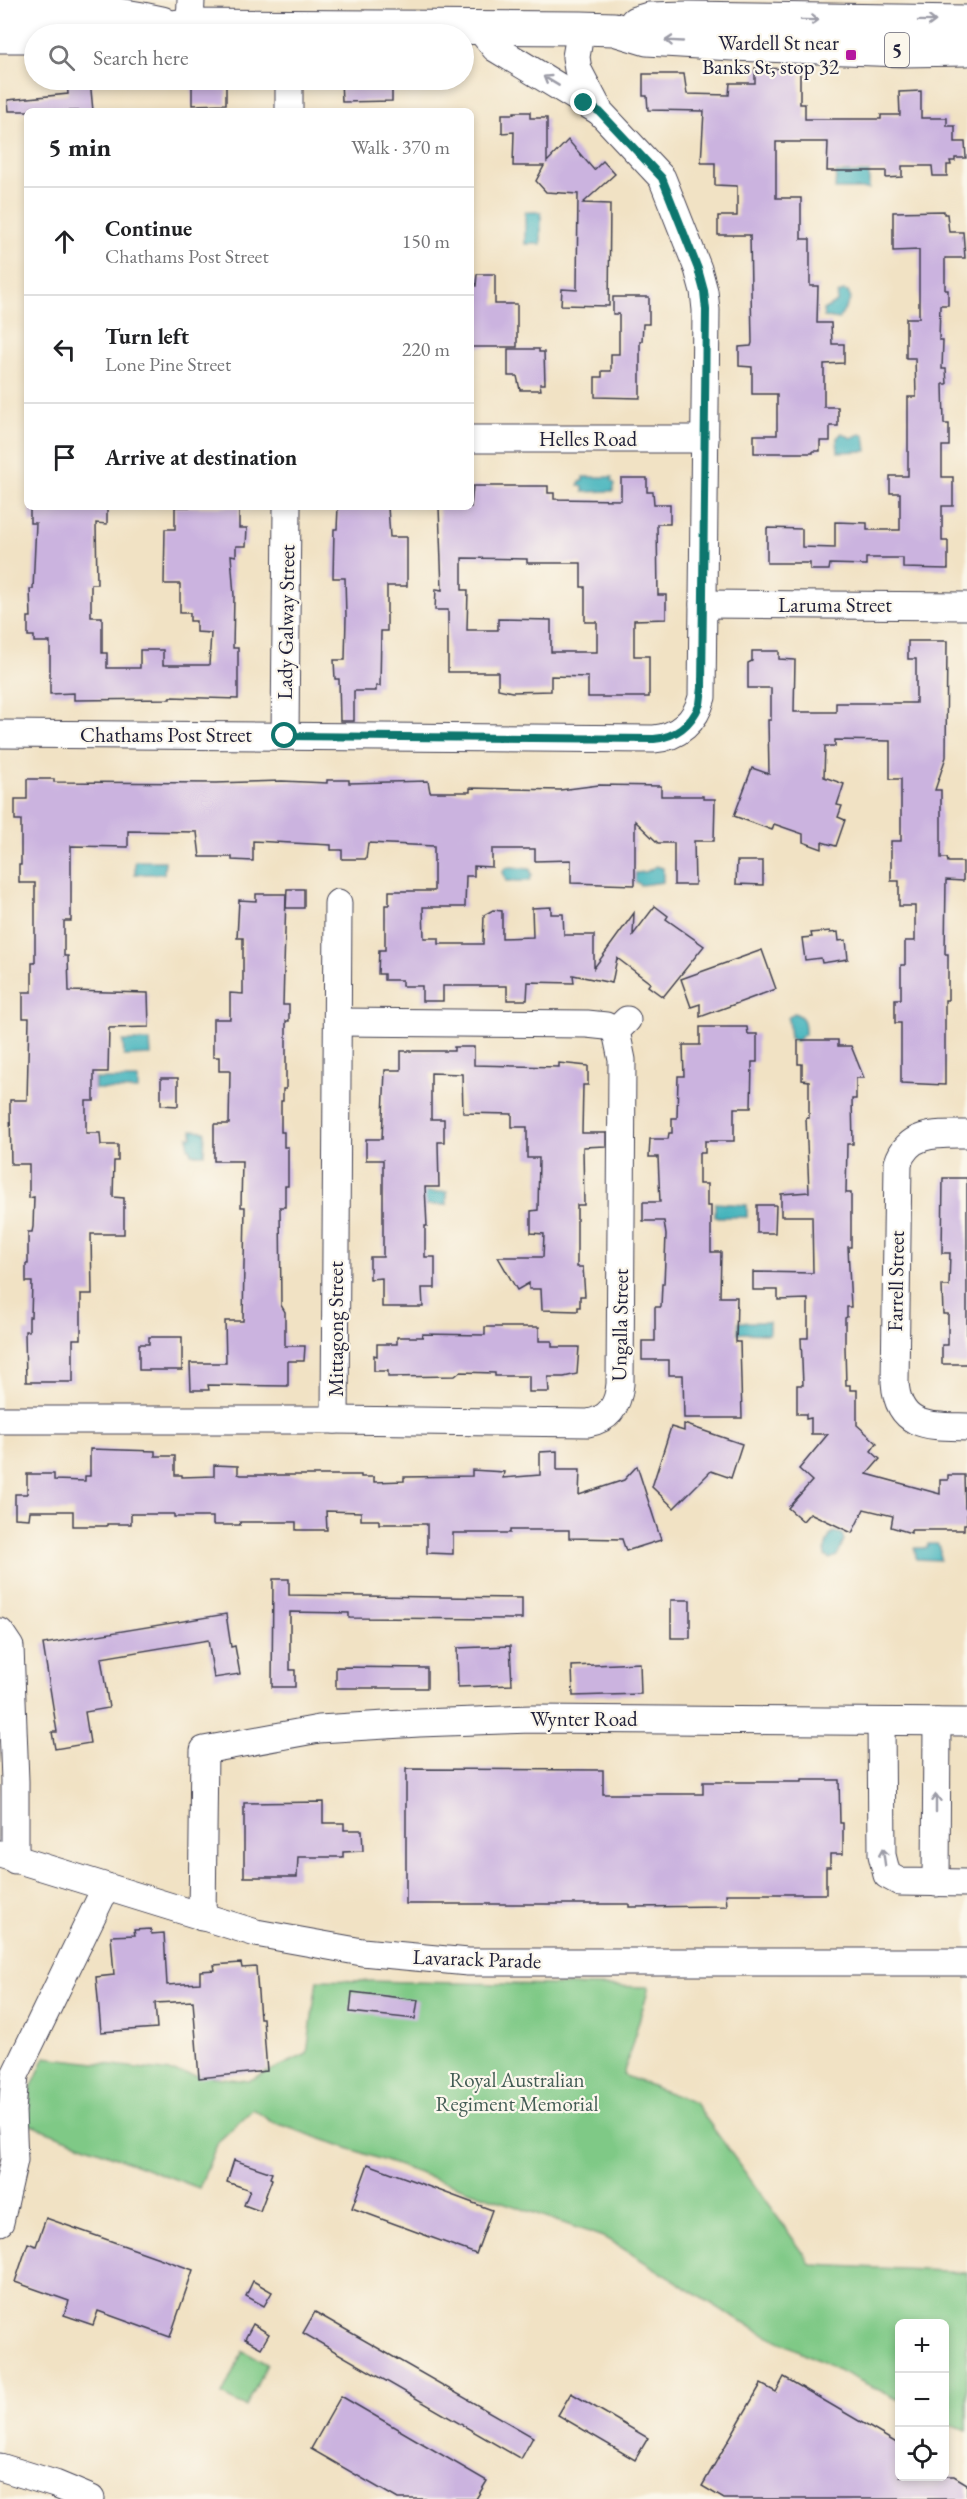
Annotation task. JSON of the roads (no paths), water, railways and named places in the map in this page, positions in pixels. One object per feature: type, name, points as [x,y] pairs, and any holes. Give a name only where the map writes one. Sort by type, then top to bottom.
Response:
[{"type":"highway","name":"5","points":[[0,7],[71,9],[234,24]]},
{"type":"highway","name":"5","points":[[166,24],[187,18]]},
{"type":"highway","name":"5","points":[[614,29],[649,19],[687,18],[967,22]]},
{"type":"highway","name":"5","points":[[474,27],[614,29],[647,39],[864,50],[967,50]]},
{"type":"highway","points":[[0,36],[24,36]]},
{"type":"street","points":[[478,27],[495,48],[600,112],[662,178],[700,275],[706,310],[703,604]]},
{"type":"street","points":[[581,28],[576,57],[578,70],[600,112]]},
{"type":"street","points":[[288,108],[289,90]]},
{"type":"street","name":"Helles Road","points":[[474,439],[705,440]]},
{"type":"street","name":"Lady Galway Street","points":[[285,736],[287,510]]},
{"type":"street","name":"Laruma Street","points":[[703,604],[967,606]]},
{"type":"street","name":"Chathams Post Street","points":[[0,734],[654,739],[672,735],[688,724],[697,711],[702,697],[703,604]]},
{"type":"street","name":"Mittagong Street","points":[[0,1420],[335,1420],[338,903]]},
{"type":"street","name":"Ungalla Street","points":[[335,1420],[588,1423],[602,1419],[612,1412],[619,1392],[620,1372],[622,1026],[338,1022]]},
{"type":"street","name":"Farrell Street","points":[[967,1134],[935,1134],[920,1137],[909,1144],[898,1163],[895,1382],[899,1404],[912,1419],[926,1425],[967,1427]]},
{"type":"street","points":[[0,1632],[10,1647],[8,1857]]},
{"type":"street","name":"Wynter Road","points":[[202,1917],[204,1750],[320,1729],[419,1723],[532,1719],[967,1722]]},
{"type":"street","points":[[881,1722],[882,1854],[887,1875],[900,1882],[967,1883]]},
{"type":"street","points":[[936,1883],[937,1722]]},
{"type":"street","name":"Lavarack Parade","points":[[8,1857],[256,1933],[362,1952],[468,1962],[967,1962]]},
{"type":"street","points":[[0,2222],[14,2160],[12,2111],[15,2075],[106,1887]]},
{"type":"street","points":[[0,2467],[55,2484],[91,2499]]},
{"type":"water","points":[[836,173],[869,173],[869,189],[835,189]]},
{"type":"water","points":[[525,212],[541,212],[541,244],[525,244]]},
{"type":"water","points":[[843,291],[848,292],[851,299],[839,319],[824,317],[823,310],[837,302],[838,294]]},
{"type":"water","points":[[842,433],[851,438],[860,434],[865,435],[867,451],[838,452],[837,438]]},
{"type":"water","points":[[583,477],[612,477],[615,484],[613,491],[583,492],[583,487],[578,485],[583,481]]},
{"type":"water","points":[[135,861],[165,861],[164,874],[135,874]]},
{"type":"water","points":[[656,866],[663,868],[663,882],[641,885],[635,881],[636,873],[646,872]]},
{"type":"water","points":[[505,868],[530,869],[532,875],[529,881],[506,881],[503,872]]},
{"type":"water","points":[[794,1013],[804,1021],[805,1027],[805,1034],[796,1041],[790,1038],[788,1018]]},
{"type":"water","points":[[123,1041],[150,1041],[151,1055],[124,1056]]},
{"type":"water","points":[[95,1079],[138,1079],[138,1090],[95,1089]]},
{"type":"water","points":[[192,1130],[205,1131],[204,1154],[191,1154],[191,1148],[188,1148],[188,1137],[192,1137]]},
{"type":"water","points":[[421,1192],[447,1192],[447,1205],[421,1205]]},
{"type":"water","points":[[715,1203],[747,1205],[747,1217],[715,1217]]},
{"type":"water","points":[[739,1322],[769,1322],[769,1334],[738,1333]]},
{"type":"water","points":[[834,1532],[842,1534],[844,1540],[837,1556],[830,1559],[825,1556],[825,1550],[828,1539]]},
{"type":"water","points":[[928,1544],[937,1544],[940,1547],[940,1560],[916,1559],[915,1548],[927,1548]]},
{"type":"place","name":"Wardell St near Banks St, stop 32","points":[[851,55]]},
{"type":"park label","name":"Royal Australian Regiment Memorial","points":[[517,2092]]}]
